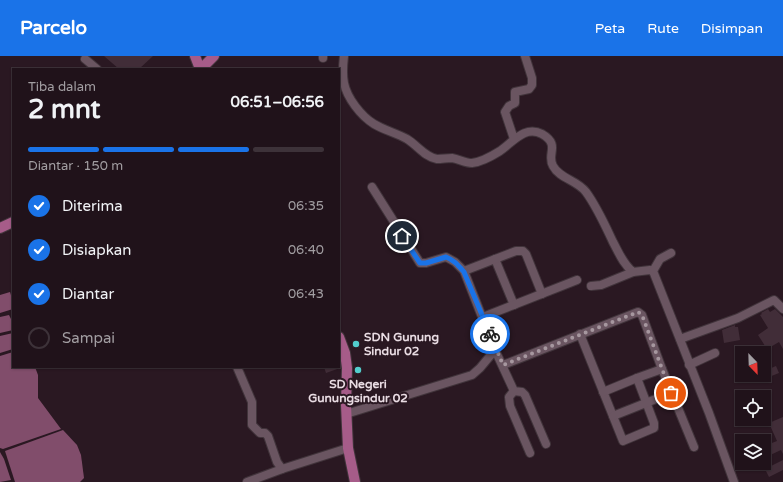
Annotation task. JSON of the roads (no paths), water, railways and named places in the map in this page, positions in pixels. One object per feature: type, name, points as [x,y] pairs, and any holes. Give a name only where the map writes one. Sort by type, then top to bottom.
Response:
[{"type":"main road","points":[[195,56],[200,68]]},
{"type":"main road","points":[[201,68],[214,56]]},
{"type":"main road","points":[[0,228],[12,222]]},
{"type":"main road","points":[[340,340],[347,368],[346,414],[348,448],[355,482]]},
{"type":"street","points":[[344,56],[343,73],[346,91],[362,114],[374,124],[407,140],[430,157],[438,159],[454,158],[465,162],[480,161],[500,151],[514,139],[529,131],[541,134],[548,139],[552,144],[553,149],[551,157],[552,166],[559,173],[577,184],[587,193],[596,207],[624,264],[633,272]]},
{"type":"street","points":[[514,139],[505,112],[509,106],[515,103],[514,95],[516,92],[529,89],[532,85],[532,78],[526,56]]},
{"type":"street","points":[[85,59],[96,68]]},
{"type":"street","points":[[372,187],[420,263],[426,263],[446,257],[455,262],[464,272],[514,391]]},
{"type":"street","points":[[464,272],[516,250],[523,251],[526,254],[542,294]]},
{"type":"street","points":[[653,271],[660,259],[671,253]]},
{"type":"street","points":[[495,259],[514,304]]},
{"type":"street","points":[[591,286],[601,285],[633,272],[653,271]]},
{"type":"street","points":[[653,271],[709,413],[734,482]]},
{"type":"street","points":[[483,317],[577,280]]},
{"type":"street","points":[[680,339],[731,321],[774,300],[783,309]]},
{"type":"street","points":[[503,365],[638,312],[642,315],[671,393],[694,447]]},
{"type":"street","points":[[580,334],[622,440],[625,441],[654,428],[654,423],[647,402],[637,378]]},
{"type":"street","points":[[346,414],[472,375],[496,350]]},
{"type":"street","points":[[689,365],[715,353]]},
{"type":"street","points":[[238,368],[252,402],[252,425],[260,433],[265,433],[268,436],[277,462],[282,469]]},
{"type":"street","points":[[603,392],[662,369]]},
{"type":"street","points":[[514,391],[522,392],[524,395],[546,444]]},
{"type":"street","points":[[514,391],[509,398],[510,406],[530,453]]},
{"type":"street","points":[[613,416],[671,393]]},
{"type":"street","points":[[247,482],[348,448]]},
{"type":"place","name":"SDN Gunung Sindur 02","points":[[356,344]]},
{"type":"place","name":"SD Negeri Gunungsindur 02","points":[[358,370]]}]
